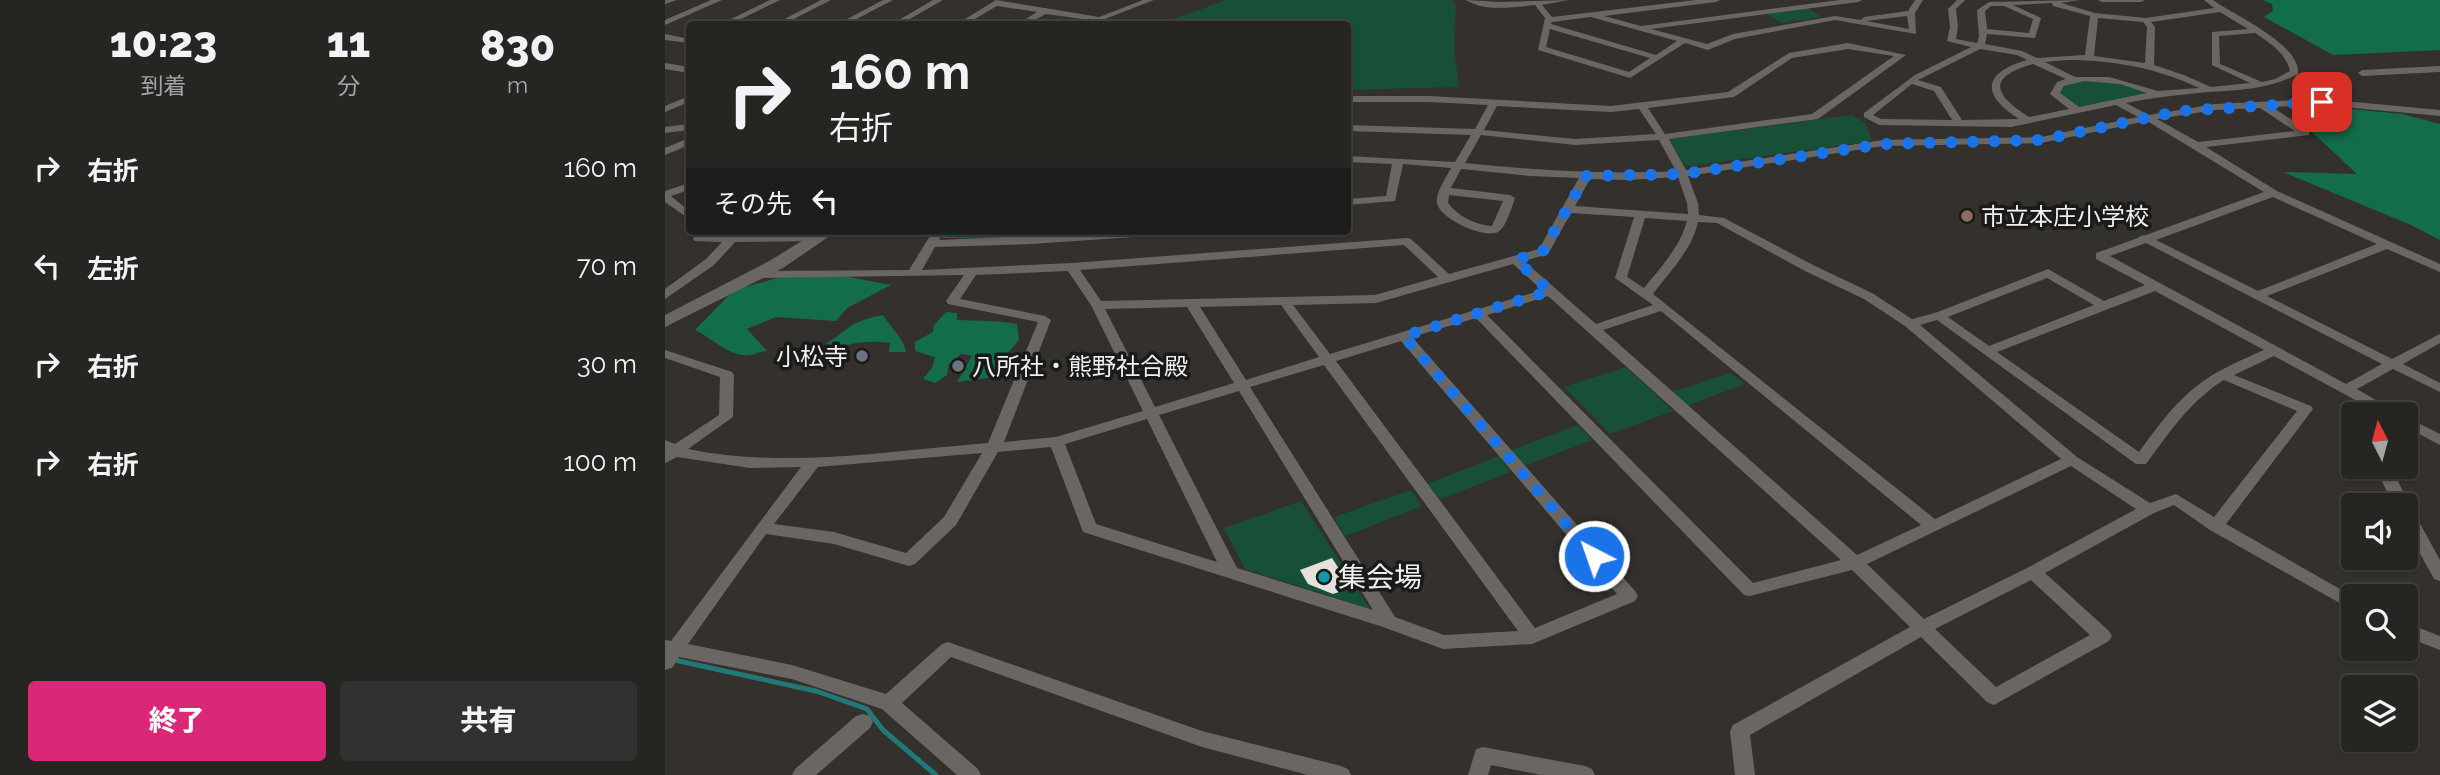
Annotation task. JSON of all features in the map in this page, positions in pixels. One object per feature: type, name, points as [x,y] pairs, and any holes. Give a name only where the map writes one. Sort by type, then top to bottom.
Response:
[{"type":"street","points":[[665,2],[673,0]]},
{"type":"street","points":[[665,23],[718,0]]},
{"type":"street","points":[[731,21],[776,0]]},
{"type":"street","points":[[785,21],[827,0]]},
{"type":"street","points":[[848,21],[889,0]]},
{"type":"street","points":[[902,21],[939,0]]},
{"type":"street","points":[[1093,21],[1150,0]]},
{"type":"street","points":[[1470,0],[1474,4],[1537,4],[1565,0]]},
{"type":"street","points":[[1548,23],[1716,0]]},
{"type":"street","points":[[1639,28],[1858,0]]},
{"type":"street","points":[[1815,6],[1835,18],[1913,32],[1910,13],[1919,0]]},
{"type":"street","points":[[1961,0],[1952,9],[1954,27],[1951,41],[2019,53],[2072,79]]},
{"type":"street","points":[[2076,0],[1989,5],[1981,10],[1980,45],[1952,63],[1927,71],[1867,115],[1879,122],[2011,124],[2157,94],[2262,85],[2289,77],[2295,72],[2294,58],[2282,47],[2208,0]]},
{"type":"street","points":[[2102,0],[2141,0]]},
{"type":"street","points":[[1695,1],[1717,18]]},
{"type":"street","points":[[966,21],[999,2],[1099,19]]},
{"type":"street","points":[[1982,32],[2032,36],[2036,18],[2000,3]]},
{"type":"street","points":[[2052,3],[2094,15],[2146,20],[2220,10]]},
{"type":"street","points":[[1537,4],[1548,14],[1541,48],[1630,75],[1682,41]]},
{"type":"street","points":[[1027,21],[1047,10]]},
{"type":"street","points":[[1849,21],[1910,13]]},
{"type":"street","points":[[1591,15],[1708,47],[1733,37],[1835,18]]},
{"type":"street","points":[[2089,58],[2094,15]]},
{"type":"street","points":[[2146,20],[2151,27],[2149,67]]},
{"type":"street","points":[[1548,23],[1658,58]]},
{"type":"street","points":[[2255,31],[2215,34],[2216,65],[2262,85]]},
{"type":"street","points":[[665,37],[686,40]]},
{"type":"street","points":[[1351,99],[1429,99],[1611,108],[1642,106],[1731,95],[1789,56],[1848,46],[1902,55],[1815,117],[1663,137],[1575,142],[1478,132],[1351,128]]},
{"type":"street","points":[[2028,121],[2001,101],[1996,85],[2006,71],[2036,61],[2089,58],[2149,67],[2193,80],[2212,90]]},
{"type":"street","points":[[665,66],[686,70]]},
{"type":"street","points":[[2363,73],[2440,69]]},
{"type":"street","points":[[2403,71],[2440,76]]},
{"type":"street","points":[[2075,109],[2055,94],[2060,84],[2072,79],[2120,81],[2157,94]]},
{"type":"street","points":[[1911,81],[1938,89],[1959,124]]},
{"type":"street","points":[[665,109],[686,100]]},
{"type":"street","points":[[1446,191],[1510,198],[1496,229],[1486,230],[1465,223],[1445,208],[1442,199],[1446,191],[1494,102]]},
{"type":"street","points":[[2117,102],[2197,145],[2273,193],[2440,268]]},
{"type":"street","points":[[1351,159],[1586,176],[1682,174],[1883,144],[2041,140],[2180,111],[2322,102],[2440,113]]},
{"type":"street","points":[[2197,145],[2305,132],[2262,105]]},
{"type":"street","points":[[1642,106],[1663,137],[1682,174],[1694,209],[1690,233],[1646,294]]},
{"type":"street","points":[[665,130],[686,127]]},
{"type":"street","points":[[665,152],[686,142]]},
{"type":"street","points":[[1351,202],[1391,199],[1398,161]]},
{"type":"street","points":[[1097,305],[1375,299],[1543,251],[1586,176]]},
{"type":"street","points":[[686,183],[665,196],[686,214]]},
{"type":"street","points":[[2273,193],[2100,256],[2370,402]]},
{"type":"street","points":[[1567,209],[1720,220],[1742,230],[1809,268],[1868,296],[1910,323],[2073,460],[2148,509]]},
{"type":"street","points":[[1640,215],[1621,278],[1663,306],[1932,525]]},
{"type":"street","points":[[700,235],[699,239],[731,240],[823,235]]},
{"type":"street","points":[[665,322],[758,274],[823,235]]},
{"type":"street","points":[[913,274],[937,235]]},
{"type":"street","points":[[931,244],[1054,235]]},
{"type":"street","points":[[1185,258],[1188,235]]},
{"type":"street","points":[[2144,238],[2440,388]]},
{"type":"street","points":[[665,295],[710,262],[731,240]]},
{"type":"street","points":[[758,274],[913,274],[1072,267],[1407,241],[1446,278]]},
{"type":"street","points":[[2258,295],[2388,244]]},
{"type":"street","points":[[1516,260],[1856,563],[1994,697],[2103,636],[2033,572]]},
{"type":"street","points":[[1072,267],[1097,305],[1230,571]]},
{"type":"street","points":[[762,528],[834,538],[909,560],[950,521],[1000,435],[1045,320],[952,301],[973,271]]},
{"type":"street","points":[[1910,323],[1939,316],[2048,273],[2102,305]]},
{"type":"street","points":[[1987,351],[2155,286]]},
{"type":"street","points":[[669,452],[731,462],[813,462],[1057,442],[1550,291]]},
{"type":"street","points":[[1285,302],[1532,637]]},
{"type":"street","points":[[1191,303],[1389,622]]},
{"type":"street","points":[[1594,329],[1663,306]]},
{"type":"street","points":[[1479,314],[1751,590],[1856,563],[2073,460]]},
{"type":"street","points":[[1939,316],[2141,461],[2172,418],[2200,390],[2223,375],[2276,350]]},
{"type":"street","points":[[1057,442],[1089,528],[1389,622],[1443,642],[1532,637],[1629,596],[1404,336]]},
{"type":"street","points":[[2347,389],[2440,338]]},
{"type":"street","points":[[665,354],[727,374],[726,417],[669,452]]},
{"type":"street","points":[[2215,526],[2306,409],[2223,375]]},
{"type":"street","points":[[2419,429],[2440,440]]},
{"type":"street","points":[[813,462],[669,653],[792,672],[889,703],[971,775]]},
{"type":"street","points":[[1745,775],[1740,731],[1924,627],[2033,572],[2148,509],[2176,499],[2215,526],[2341,598]]},
{"type":"street","points":[[2418,535],[2440,575]]},
{"type":"street","points":[[2418,635],[2440,643]]},
{"type":"street","points":[[889,703],[948,649],[1202,739],[1341,775]]},
{"type":"street","points":[[802,775],[863,722]]},
{"type":"street","points":[[1478,775],[1483,755],[1585,775]]},
{"type":"green space","points":[[1226,0],[1451,0],[1456,5],[1454,47],[1459,87],[1351,90],[1351,21],[1168,21]]},
{"type":"green space","points":[[2263,0],[2440,0],[2440,50],[2333,55],[2264,17],[2273,11],[2272,4]]},
{"type":"green space","points":[[1807,8],[1822,17],[1781,23],[1766,13]]},
{"type":"green space","points":[[2109,80],[2154,94],[2075,108],[2062,99],[2059,90],[2075,81]]},
{"type":"green space","points":[[2320,106],[2402,114],[2440,124],[2440,240],[2411,225],[2283,172],[2357,174],[2310,130],[2315,111]]},
{"type":"green space","points":[[1852,115],[1866,124],[1872,141],[1690,166],[1684,165],[1670,139]]},
{"type":"green space","points":[[781,277],[849,277],[891,285],[847,308],[836,321],[776,317],[747,329],[767,351],[744,355],[731,352],[695,330],[734,290]]},
{"type":"green space","points":[[946,312],[957,313],[957,320],[1017,324],[1019,340],[1007,354],[1003,368],[995,377],[957,382],[972,356],[961,354],[949,364],[947,375],[935,383],[923,379],[932,368],[935,357],[915,351],[915,342],[933,332],[934,325]]},
{"type":"green space","points":[[883,315],[900,338],[906,352],[889,352],[890,343],[882,342],[832,349],[826,344],[846,329]]},
{"type":"green space","points":[[1626,367],[1673,411],[1610,434],[1564,387]]},
{"type":"green space","points":[[1730,373],[1745,384],[1686,406],[1672,392]]},
{"type":"green space","points":[[1578,425],[1592,440],[1524,466],[1511,450]]},
{"type":"green space","points":[[1499,456],[1511,472],[1440,499],[1427,484]]},
{"type":"green space","points":[[1411,490],[1422,506],[1345,536],[1334,517]]},
{"type":"green space","points":[[1301,501],[1370,609],[1245,569],[1224,528]]},
{"type":"water","points":[[944,235],[1015,235],[1014,237],[942,238]]},
{"type":"building","name":"集会場","points":[[1332,558],[1351,588],[1333,594],[1308,584],[1300,570]]},
{"type":"waterway","points":[[665,658],[816,691],[867,709],[883,730],[936,775]]},
{"type":"place","name":"市立本庄小学校","points":[[1967,216]]},
{"type":"place","name":"小松寺","points":[[862,356]]},
{"type":"place","name":"八所社・熊野社合殿","points":[[958,366]]},
{"type":"place","name":"集会場","points":[[1324,577]]},
{"type":"route","points":[[1594,556],[1404,336],[1550,291],[1516,260],[1543,251],[1586,176],[1682,174],[1883,144],[2041,140],[2180,111],[2322,102]]}]
